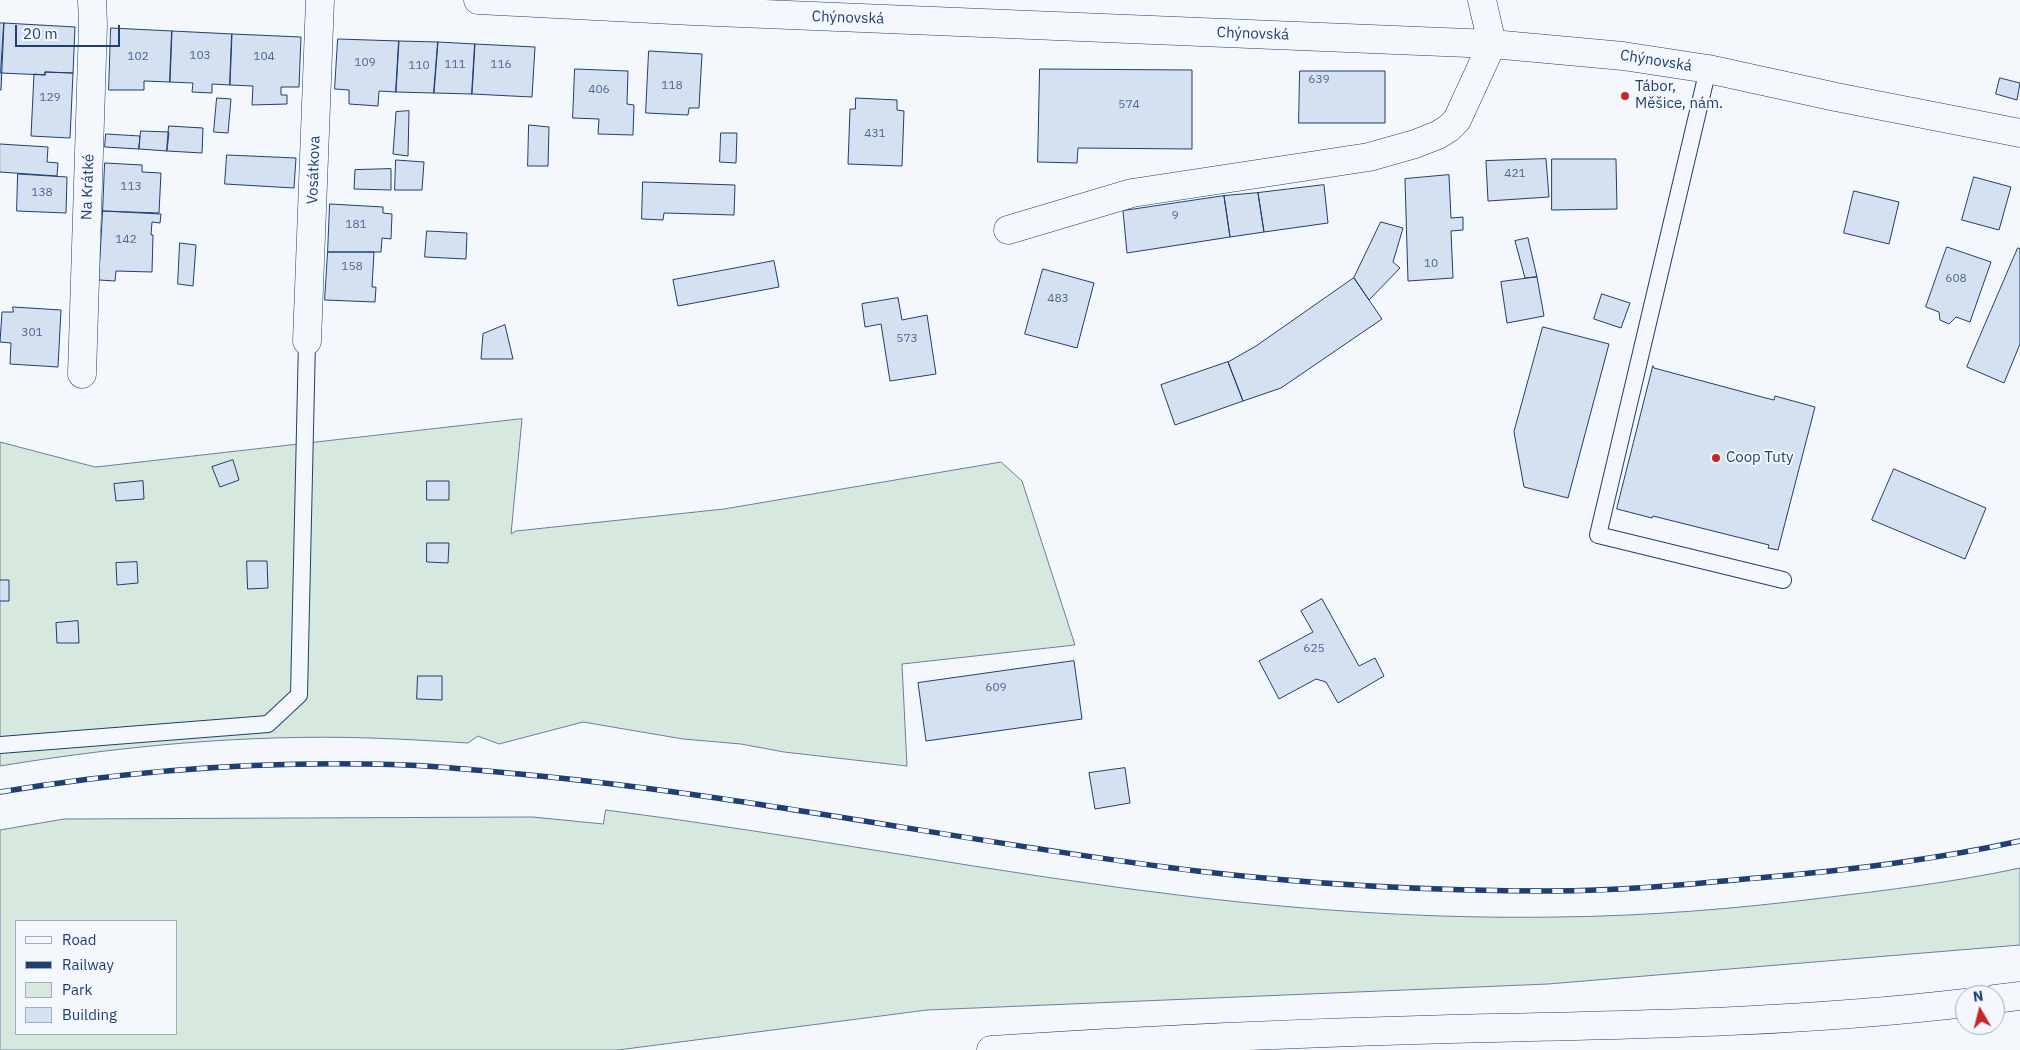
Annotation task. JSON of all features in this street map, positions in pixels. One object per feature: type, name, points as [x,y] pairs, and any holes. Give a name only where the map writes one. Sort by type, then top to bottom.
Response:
[{"type":"street","name":"Na Krátké","points":[[82,374],[93,35],[92,0]]},
{"type":"street","name":"Vosátkova","points":[[307,341],[320,0]]},
{"type":"street","name":"Chýnovská","points":[[478,0],[693,6],[1492,44],[1623,56],[1708,69],[1836,97],[2020,133]]},
{"type":"street","points":[[1008,230],[1132,193],[1369,157],[1415,144],[1438,135],[1457,120],[1492,44],[1482,0]]},
{"type":"street","points":[[2005,998],[2020,996]]},
{"type":"street","points":[[990,1050],[1297,1033],[1682,1024],[1903,1010],[1955,1004]]},
{"type":"lane","points":[[1708,69],[1598,535],[1783,580]]},
{"type":"lane","points":[[0,744],[268,724],[299,696],[307,341]]},
{"type":"green space","points":[[522,419],[511,534],[516,531],[724,509],[1001,462],[1022,481],[1075,645],[902,664],[907,766],[784,752],[741,744],[683,739],[583,722],[499,744],[478,736],[468,743],[324,737],[231,740],[138,747],[0,766],[0,442],[95,467]]},
{"type":"green space","points":[[606,810],[1120,888],[1330,910],[1467,917],[1591,916],[1723,909],[1897,889],[2020,868],[2020,945],[1548,984],[927,1010],[618,1050],[0,1050],[0,830],[64,819],[533,817],[603,824]]},
{"type":"building","points":[[0,23],[4,23],[1,90],[0,90]]},
{"type":"building","points":[[4,23],[75,27],[73,73],[45,72],[45,75],[1,73]]},
{"type":"building","points":[[111,28],[172,31],[170,82],[144,81],[144,90],[109,90]]},
{"type":"building","points":[[172,31],[232,34],[230,85],[212,84],[212,93],[192,92],[193,83],[170,82]]},
{"type":"building","points":[[232,34],[301,37],[299,87],[281,87],[281,95],[287,95],[287,104],[252,105],[253,86],[230,85]]},
{"type":"building","points":[[338,39],[399,41],[396,92],[379,91],[378,106],[349,104],[349,90],[335,89]]},
{"type":"building","points":[[399,41],[438,42],[434,93],[396,92]]},
{"type":"building","points":[[438,42],[475,44],[472,94],[434,93]]},
{"type":"building","points":[[475,44],[535,47],[532,97],[472,94]]},
{"type":"building","points":[[649,51],[702,54],[699,108],[689,108],[688,115],[646,113]]},
{"type":"building","points":[[575,69],[628,71],[627,104],[634,105],[633,135],[598,134],[599,119],[573,118]]},
{"type":"building","points":[[1040,69],[1192,70],[1192,149],[1078,148],[1077,163],[1038,162]]},
{"type":"building","points":[[1300,71],[1385,71],[1385,123],[1299,123]]},
{"type":"building","points":[[45,72],[73,73],[70,138],[31,136],[34,74],[45,75]]},
{"type":"building","points":[[2000,78],[2020,83],[2017,100],[1996,94]]},
{"type":"building","points":[[217,98],[231,99],[228,133],[214,132]]},
{"type":"building","points":[[856,98],[897,100],[897,110],[904,111],[902,166],[848,164],[850,109],[855,109]]},
{"type":"building","points":[[409,111],[408,156],[393,154],[396,112]]},
{"type":"building","points":[[529,125],[549,127],[548,166],[528,166]]},
{"type":"building","points":[[169,126],[203,128],[202,153],[167,151]]},
{"type":"building","points":[[141,131],[169,132],[167,151],[139,149]]},
{"type":"building","points":[[721,133],[737,133],[736,163],[720,162]]},
{"type":"building","points":[[106,134],[140,136],[139,149],[105,147]]},
{"type":"building","points":[[0,144],[48,147],[47,162],[58,163],[57,176],[0,172]]},
{"type":"building","points":[[227,155],[296,158],[294,188],[225,184]]},
{"type":"building","points":[[1546,159],[1549,197],[1488,201],[1486,161]]},
{"type":"building","points":[[1552,159],[1616,159],[1617,209],[1552,210]]},
{"type":"building","points":[[396,160],[424,162],[422,190],[395,190]]},
{"type":"building","points":[[105,163],[142,165],[142,172],[161,173],[159,213],[103,211]]},
{"type":"building","points":[[391,169],[391,190],[354,189],[355,170]]},
{"type":"building","points":[[18,174],[67,177],[66,213],[17,211]]},
{"type":"building","points":[[1449,175],[1451,218],[1463,217],[1463,230],[1451,231],[1453,278],[1408,281],[1405,179]]},
{"type":"building","points":[[1974,177],[2011,187],[1999,230],[1962,220]]},
{"type":"building","points":[[643,182],[735,185],[734,215],[664,213],[663,220],[642,219]]},
{"type":"building","points":[[1324,185],[1328,223],[1264,232],[1258,193]]},
{"type":"building","points":[[1854,191],[1899,202],[1889,244],[1844,233]]},
{"type":"building","points":[[1258,193],[1264,232],[1230,237],[1224,196]]},
{"type":"building","points":[[1224,196],[1230,237],[1127,253],[1123,211]]},
{"type":"building","points":[[330,204],[383,207],[383,213],[392,214],[391,239],[382,238],[381,252],[328,252]]},
{"type":"building","points":[[103,211],[161,214],[160,223],[152,222],[152,272],[116,271],[115,281],[99,280]]},
{"type":"building","points":[[1381,222],[1403,228],[1393,262],[1400,268],[1369,300],[1354,278]]},
{"type":"building","points":[[427,231],[467,233],[466,259],[425,257]]},
{"type":"building","points":[[1528,238],[1537,277],[1525,278],[1515,241]]},
{"type":"building","points":[[180,243],[196,245],[193,286],[178,284]]},
{"type":"building","points":[[1947,247],[1991,262],[1970,322],[1956,317],[1949,324],[1940,320],[1939,312],[1926,307]]},
{"type":"building","points":[[2018,248],[2020,249],[2020,344],[2004,383],[1967,367]]},
{"type":"building","points":[[328,252],[374,252],[372,287],[376,287],[375,302],[325,300]]},
{"type":"building","points":[[774,261],[779,287],[678,306],[673,280]]},
{"type":"building","points":[[1043,269],[1094,283],[1077,348],[1025,334]]},
{"type":"building","points":[[1537,277],[1544,316],[1507,323],[1501,282]]},
{"type":"building","points":[[1354,278],[1382,319],[1281,388],[1243,401],[1228,362],[1256,346]]},
{"type":"building","points":[[1602,294],[1630,303],[1621,328],[1594,319]]},
{"type":"building","points":[[898,298],[902,320],[927,315],[936,374],[890,381],[881,324],[865,327],[862,304]]},
{"type":"building","points":[[13,307],[61,310],[58,367],[10,364],[11,343],[0,342],[2,312],[13,312]]},
{"type":"building","points":[[505,325],[513,359],[481,359],[483,334]]},
{"type":"building","points":[[1543,327],[1609,344],[1568,498],[1524,487],[1514,432]]},
{"type":"building","points":[[1228,362],[1243,401],[1175,425],[1161,385]]},
{"type":"building","name":"Coop Tuty","points":[[1653,366],[1654,368],[1762,397],[1774,400],[1775,396],[1815,407],[1778,550],[1768,548],[1769,545],[1617,509]]},
{"type":"building","points":[[233,460],[239,480],[220,487],[212,467]]},
{"type":"building","points":[[1894,469],[1986,508],[1965,559],[1872,520]]},
{"type":"building","points":[[143,481],[144,499],[116,501],[114,484]]},
{"type":"building","points":[[427,481],[449,481],[449,500],[427,500]]},
{"type":"building","points":[[427,543],[449,543],[448,563],[427,562]]},
{"type":"building","points":[[247,561],[267,561],[268,588],[248,589]]},
{"type":"building","points":[[137,562],[138,583],[117,585],[116,563]]},
{"type":"building","points":[[0,580],[9,580],[9,601],[0,601]]},
{"type":"building","points":[[1322,599],[1359,666],[1375,658],[1384,676],[1338,703],[1326,682],[1316,679],[1279,699],[1259,661],[1313,632],[1301,611]]},
{"type":"building","points":[[78,621],[79,643],[57,643],[56,623]]},
{"type":"building","points":[[1074,661],[1082,719],[926,741],[918,683]]},
{"type":"building","points":[[418,676],[442,676],[442,700],[417,699]]},
{"type":"building","points":[[1125,768],[1130,803],[1095,809],[1089,773]]},
{"type":"railway","points":[[0,792],[91,779],[228,767],[320,764],[428,766],[613,784],[696,795],[1030,848],[1197,871],[1330,883],[1464,890],[1579,891],[1706,883],[1889,864],[1955,854],[2020,841]]},
{"type":"place","name":"Tábor, Měšice, nám.","points":[[1625,96]]},
{"type":"place","name":"Coop Tuty","points":[[1716,458]]}]
